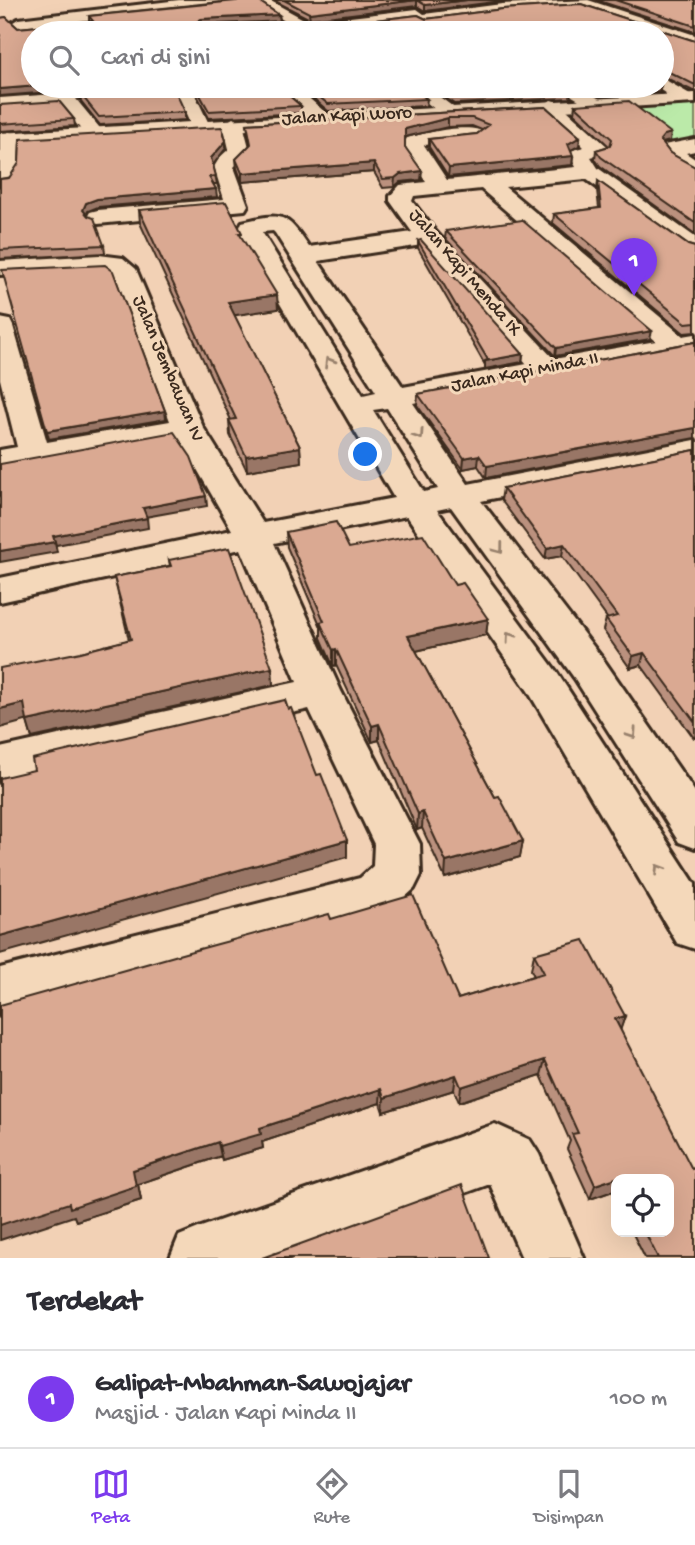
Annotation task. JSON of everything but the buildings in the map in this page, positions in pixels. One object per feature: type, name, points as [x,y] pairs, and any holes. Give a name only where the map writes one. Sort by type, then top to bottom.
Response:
[{"type":"street","points":[[21,30],[12,20],[140,4],[216,0]]},
{"type":"street","points":[[258,0],[301,21]]},
{"type":"street","points":[[396,3],[439,0]]},
{"type":"street","points":[[431,21],[551,2],[589,3],[613,0]]},
{"type":"street","points":[[396,3],[423,21]]},
{"type":"street","points":[[589,3],[641,21]]},
{"type":"street","points":[[674,23],[682,22]]},
{"type":"street","points":[[674,33],[695,40]]},
{"type":"street","points":[[674,89],[690,98]]},
{"type":"street","points":[[0,104],[35,98]]},
{"type":"street","points":[[68,98],[94,133]]},
{"type":"street","points":[[187,98],[200,126]]},
{"type":"street","points":[[298,98],[323,119]]},
{"type":"street","points":[[432,98],[451,111]]},
{"type":"street","points":[[588,98],[598,103]]},
{"type":"street","name":"Jalan Kapi Woro","points":[[4,139],[690,98]]},
{"type":"street","points":[[551,106],[599,149],[579,154],[590,172],[695,248]]},
{"type":"street","points":[[233,124],[240,151],[227,161],[224,167],[243,217],[415,504],[542,681],[695,928]]},
{"type":"street","points":[[441,187],[414,149],[414,142],[432,137],[476,134]]},
{"type":"street","points":[[2,183],[7,169],[4,139]]},
{"type":"street","points":[[695,145],[671,149],[695,168]]},
{"type":"street","name":"Jalan Kapi Menda IX","points":[[546,368],[428,237],[401,201],[401,196],[408,190],[590,172]]},
{"type":"street","points":[[486,182],[686,343]]},
{"type":"street","points":[[98,216],[243,217],[281,225],[458,494],[589,669],[695,829]]},
{"type":"street","points":[[300,256],[428,237]]},
{"type":"street","name":"Jalan Jembawan IV","points":[[0,268],[99,262],[114,264],[127,274],[188,427],[253,536],[321,691],[397,844],[397,875],[374,895],[0,992]]},
{"type":"street","points":[[0,326],[35,454]]},
{"type":"street","name":"Jalan Kapi Minda II","points":[[355,405],[686,343]]},
{"type":"street","points":[[0,460],[188,427]]},
{"type":"street","points":[[0,590],[458,494],[695,449]]},
{"type":"street","points":[[542,681],[589,669]]},
{"type":"street","points":[[0,765],[321,691]]},
{"type":"street","points":[[201,1258],[495,1153],[509,1161],[518,1175],[553,1258]]},
{"type":"green space","points":[[695,103],[695,142],[675,144],[624,120],[624,107]]},
{"type":"place","name":"Galipat-Mbahman-Sawojajar","points":[[634,296]]}]
